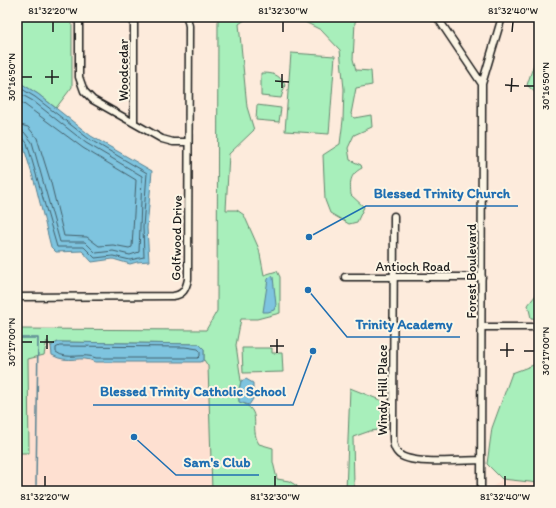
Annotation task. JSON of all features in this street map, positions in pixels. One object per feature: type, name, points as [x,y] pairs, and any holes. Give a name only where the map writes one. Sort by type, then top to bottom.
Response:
[{"type":"street","points":[[79,17],[79,73],[81,85],[84,91],[93,100],[168,141],[188,142]]},
{"type":"street","name":"Woodcedar","points":[[134,17],[134,123]]},
{"type":"street","name":"Golfwood Drive","points":[[17,297],[173,296],[181,294],[187,286],[189,26],[187,17]]},
{"type":"street","points":[[437,17],[482,84]]},
{"type":"street","name":"Forest Boulevard","points":[[481,491],[482,84],[502,17]]},
{"type":"street","name":"Windy Hill Place","points":[[394,216],[393,430],[395,449],[398,454],[409,459],[481,460]]},
{"type":"street","name":"Antioch Road","points":[[345,277],[482,278]]},
{"type":"street","points":[[482,327],[539,327]]},
{"type":"shaded area","points":[[17,334],[216,338],[215,491],[17,491]]},
{"type":"shaded area","points":[[502,479],[539,483],[539,491],[488,491]]},
{"type":"green space","points":[[218,17],[249,17],[239,24],[247,107],[254,130],[229,154],[226,210],[237,210],[244,215],[259,249],[264,275],[277,271],[280,277],[280,313],[257,319],[241,319],[236,345],[241,381],[239,401],[247,405],[252,410],[255,420],[256,437],[259,444],[273,448],[273,462],[277,479],[289,481],[297,486],[297,491],[212,491],[208,366],[204,360],[204,349],[199,344],[58,342],[51,346],[47,341],[44,355],[28,359],[29,453],[17,453],[17,329],[206,330],[217,311]]},
{"type":"green space","points":[[295,17],[360,17],[355,22],[353,59],[356,70],[371,71],[372,85],[356,88],[351,114],[354,118],[371,115],[372,127],[354,135],[348,148],[350,160],[361,165],[362,168],[355,173],[351,179],[351,195],[364,207],[357,222],[349,224],[330,213],[325,200],[323,155],[340,144],[343,120],[344,89],[340,50],[321,30]]},
{"type":"green space","points":[[17,19],[69,19],[72,22],[72,87],[56,108],[38,94],[17,81]]},
{"type":"green space","points":[[539,49],[539,96],[527,85]]},
{"type":"green space","points":[[291,53],[335,56],[329,134],[285,131]]},
{"type":"green space","points":[[261,73],[269,73],[278,76],[283,81],[285,85],[281,98],[261,96]]},
{"type":"green space","points":[[257,105],[281,108],[279,122],[256,120]]},
{"type":"green space","points":[[539,291],[539,319],[531,318],[528,305]]},
{"type":"green space","points":[[242,348],[272,348],[272,353],[282,353],[283,372],[243,373]]},
{"type":"green space","points":[[539,363],[539,483],[502,479],[487,464],[492,428],[512,373]]},
{"type":"green space","points":[[350,388],[385,402],[387,429],[370,431],[353,437],[354,485],[357,491],[346,491]]},
{"type":"water","points":[[17,81],[38,94],[91,136],[152,171],[147,228],[149,261],[130,264],[113,259],[92,262],[82,251],[56,252],[51,247],[36,187],[23,145],[17,137]]},
{"type":"water","points":[[271,276],[273,277],[276,305],[274,310],[263,312],[268,279]]},
{"type":"water","points":[[58,342],[199,344],[204,349],[204,360],[201,362],[95,362],[85,359],[69,360],[52,355],[51,346]]},
{"type":"water","points":[[246,379],[253,383],[253,399],[249,405],[239,402],[241,381]]},
{"type":"waterway","points":[[17,338],[38,338],[36,485]]},
{"type":"place","name":"Blessed Trinity Church","points":[[309,237]]},
{"type":"place","name":"Trinity Academy","points":[[308,290]]},
{"type":"place","name":"Blessed Trinity Catholic School","points":[[313,351]]},
{"type":"place","name":"Sam's Club","points":[[134,437]]}]
